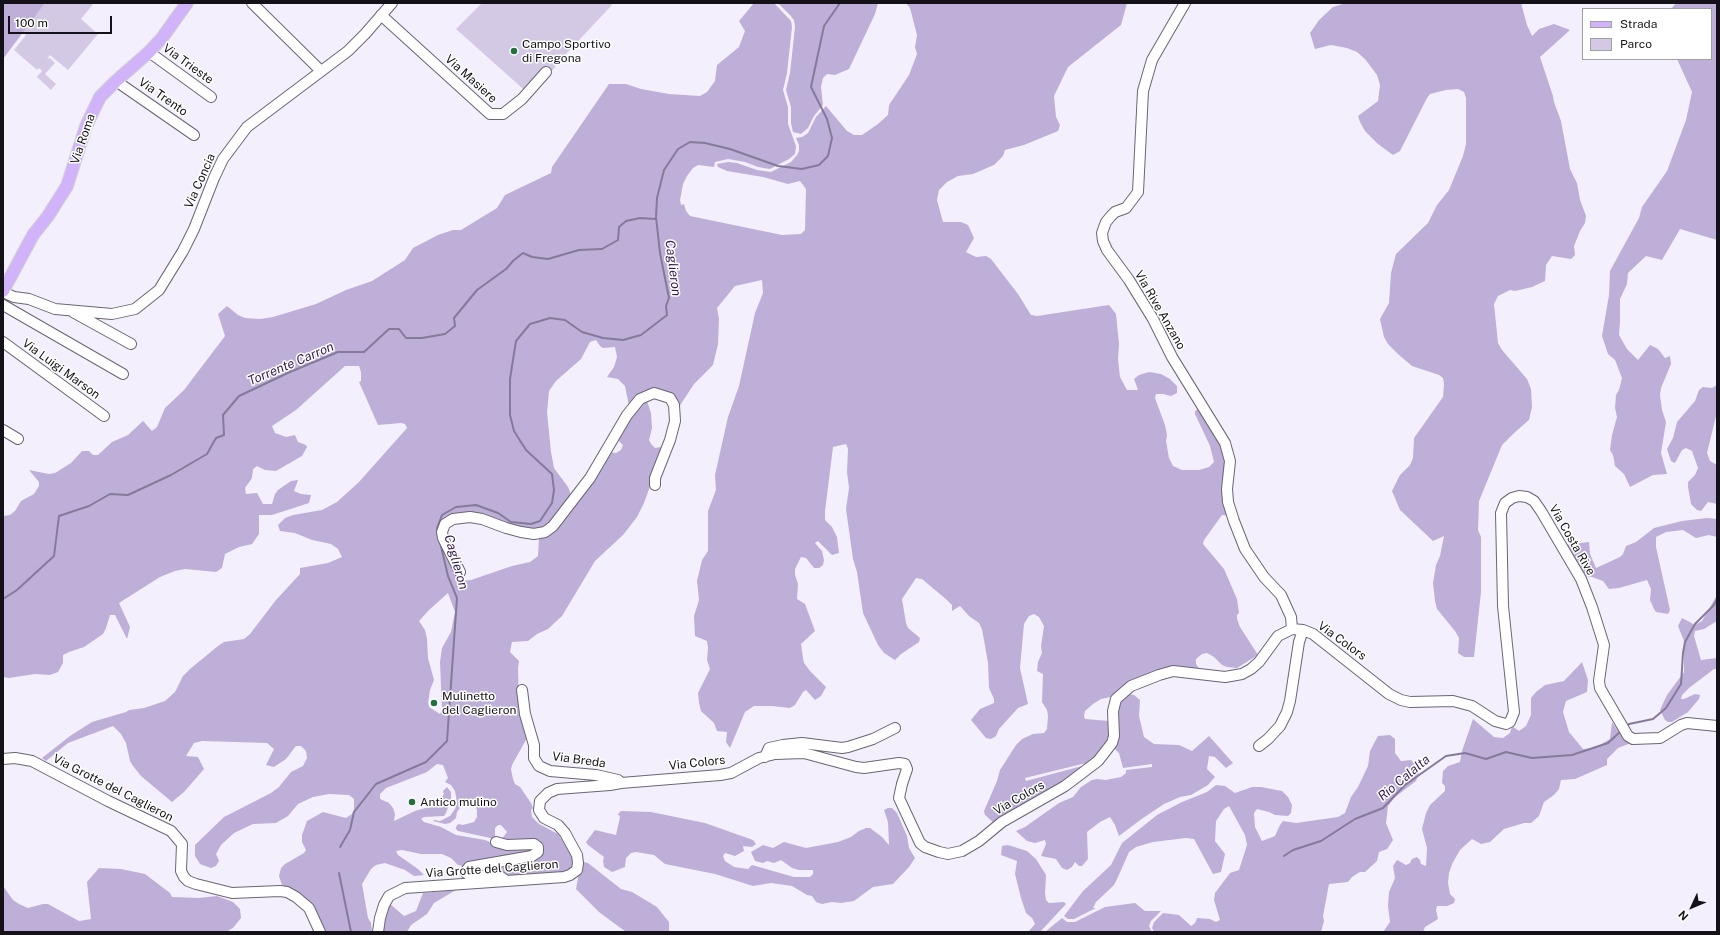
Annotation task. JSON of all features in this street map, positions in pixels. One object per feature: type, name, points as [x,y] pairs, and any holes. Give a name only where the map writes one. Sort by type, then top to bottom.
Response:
[{"type":"main road","name":"Via Roma","points":[[3,292],[34,235],[67,186],[86,126],[100,97],[162,38],[187,3]]},
{"type":"street","points":[[252,3],[321,71]]},
{"type":"street","name":"Via Concia","points":[[3,292],[14,297],[29,299],[55,309],[112,314],[135,309],[159,290],[183,251],[194,229],[223,159],[247,127],[357,43],[392,3]]},
{"type":"street","name":"Via Rive Anzano","points":[[1185,3],[1152,60],[1143,91],[1138,192],[1126,208],[1111,216],[1106,222],[1102,233],[1103,241],[1107,250],[1129,280],[1153,319],[1172,357],[1225,443],[1230,461],[1227,489],[1228,502],[1234,521],[1245,549],[1264,577],[1281,595],[1291,617],[1292,628]]},
{"type":"street","name":"Via Masiere","points":[[381,15],[490,114],[502,114],[522,99],[546,72]]},
{"type":"street","name":"Via Trieste","points":[[149,52],[211,97]]},
{"type":"street","name":"Via Trento","points":[[116,81],[194,135]]},
{"type":"street","points":[[3,305],[124,374]]},
{"type":"street","name":"Via Concia","points":[[70,310],[131,344]]},
{"type":"street","name":"Via Luigi Marson","points":[[3,342],[104,416]]},
{"type":"street","points":[[460,572],[443,538],[442,532],[445,524],[453,519],[470,517],[482,518],[506,528],[521,532],[534,534],[545,532],[553,526],[590,478],[627,415],[640,399],[654,394],[670,398],[674,405],[676,421],[655,478],[655,485]]},
{"type":"street","points":[[3,430],[18,439]]},
{"type":"street","name":"Via Costa Rive","points":[[1472,706],[1495,721],[1502,723],[1510,722],[1513,718],[1514,712],[1502,606],[1501,513],[1505,503],[1512,498],[1519,496],[1527,497],[1534,501],[1588,593],[1604,645],[1599,681],[1600,688],[1628,736],[1633,738],[1660,738],[1687,723],[1717,726]]},
{"type":"street","name":"Via Colors","points":[[557,790],[731,773],[764,757],[791,752],[804,753],[864,768],[899,763],[905,764],[907,769],[899,798],[916,835],[925,847],[939,852],[955,853],[972,846],[1002,822],[1065,786],[1098,761],[1112,743],[1114,736],[1113,711],[1116,699],[1131,686],[1159,674],[1173,671],[1225,677],[1242,674],[1258,662],[1278,636],[1292,628],[1313,634],[1389,694],[1401,700],[1410,702],[1444,700],[1472,706]]},
{"type":"street","points":[[1259,746],[1280,726],[1287,712],[1299,642],[1303,630]]},
{"type":"street","name":"Via Breda","points":[[522,690],[525,714],[534,745],[534,758],[539,766],[550,771],[596,775],[618,780],[621,783]]},
{"type":"street","points":[[764,757],[769,748],[783,745],[802,743],[842,748],[848,747],[873,739],[895,728]]},
{"type":"street","name":"Via Grotte del Caglieron","points":[[3,759],[15,758],[32,761],[108,801],[170,831],[182,844],[181,870],[184,877],[188,881],[232,892],[288,892],[309,908],[320,932]]},
{"type":"street","name":"Via Grotte del Caglieron","points":[[378,932],[384,905],[389,896],[398,891],[410,888],[564,877],[577,870],[577,855],[565,833],[558,825],[544,818],[539,810],[540,801],[544,796],[557,790]]},
{"type":"street","points":[[496,842],[507,845],[534,844],[538,847],[538,852],[532,856],[469,867],[465,872],[470,876],[492,875],[500,877],[506,881]]},
{"type":"green space","points":[[45,3],[94,3],[81,19],[98,34],[68,70],[50,55],[47,59],[50,58],[55,63],[45,74],[56,84],[51,90],[37,77],[42,71],[39,68],[37,70],[14,50],[26,35],[22,32]]},
{"type":"green space","points":[[482,3],[610,3],[612,5],[565,55],[531,96],[456,29]]},
{"type":"shaded area","points":[[3,3],[45,3],[3,59]]},
{"type":"shaded area","points":[[754,3],[774,3],[791,21],[792,27],[787,73],[783,90],[788,107],[788,124],[796,146],[795,154],[789,159],[770,169],[728,159],[715,162],[714,167],[698,165],[693,168],[683,184],[680,200],[681,205],[684,204],[686,211],[690,216],[782,235],[801,234],[805,230],[806,189],[800,181],[788,184],[763,177],[727,171],[718,167],[717,164],[728,162],[737,163],[757,170],[771,172],[791,162],[799,151],[799,145],[796,138],[802,137],[808,133],[816,117],[826,106],[847,131],[854,135],[862,135],[878,124],[888,115],[889,105],[909,75],[917,54],[915,47],[917,35],[910,8],[906,3],[1127,3],[1121,25],[1068,67],[1054,96],[1056,117],[1060,125],[1058,131],[1024,145],[1005,150],[1003,156],[994,165],[973,174],[958,176],[947,182],[939,190],[937,200],[943,222],[961,222],[968,225],[974,238],[966,252],[976,257],[986,256],[991,259],[1018,294],[1031,315],[1037,316],[1109,305],[1116,314],[1120,377],[1127,390],[1138,390],[1134,379],[1139,375],[1149,372],[1161,374],[1170,379],[1177,386],[1177,393],[1171,396],[1156,394],[1155,398],[1165,425],[1169,458],[1173,466],[1182,470],[1199,470],[1209,467],[1214,462],[1210,446],[1195,414],[1195,411],[1199,408],[1221,444],[1226,461],[1227,474],[1225,496],[1230,516],[1222,515],[1204,540],[1203,544],[1224,569],[1237,599],[1239,613],[1237,615],[1237,619],[1240,627],[1258,655],[1237,668],[1222,665],[1214,657],[1207,653],[1202,654],[1196,659],[1196,664],[1200,670],[1199,671],[1176,670],[1161,672],[1121,689],[1115,696],[1101,699],[1093,704],[1085,711],[1085,719],[1109,721],[1109,744],[1100,758],[1092,763],[1082,764],[1025,778],[1026,781],[1082,766],[1084,768],[1061,786],[995,824],[985,815],[984,811],[997,781],[1000,770],[1016,745],[1022,739],[1033,734],[1044,733],[1047,729],[1047,710],[1042,702],[1043,674],[1037,671],[1038,662],[1042,653],[1041,646],[1044,626],[1039,617],[1034,614],[1029,616],[1024,624],[1020,668],[1028,704],[1018,708],[999,729],[996,736],[991,739],[986,738],[971,720],[980,709],[994,703],[994,699],[989,688],[988,663],[982,629],[979,623],[969,616],[960,606],[952,611],[952,605],[947,600],[922,579],[916,578],[902,599],[906,623],[908,628],[920,638],[919,642],[895,660],[884,653],[878,645],[863,613],[857,572],[853,559],[846,509],[849,488],[847,472],[848,449],[846,444],[833,447],[825,511],[825,520],[832,527],[837,537],[839,553],[832,555],[818,541],[815,543],[822,551],[824,560],[823,565],[819,568],[814,568],[806,558],[801,557],[795,569],[798,584],[797,599],[805,604],[815,631],[801,644],[804,663],[826,687],[821,696],[815,700],[806,690],[803,692],[795,705],[790,708],[754,706],[745,712],[730,748],[726,742],[727,732],[717,731],[714,723],[701,711],[698,693],[710,669],[707,660],[707,641],[695,636],[694,616],[699,600],[697,581],[702,560],[708,551],[708,511],[716,490],[715,475],[728,417],[739,386],[755,313],[763,293],[762,280],[735,286],[717,308],[719,319],[718,344],[713,365],[694,384],[679,407],[667,400],[655,396],[639,402],[630,411],[625,386],[618,379],[607,377],[614,367],[617,357],[615,347],[603,348],[596,340],[590,342],[581,359],[556,381],[549,391],[547,412],[551,452],[554,468],[568,487],[572,497],[569,502],[571,502],[565,512],[548,533],[539,536],[522,535],[486,522],[466,519],[450,523],[443,529],[440,535],[459,581],[471,580],[512,566],[530,562],[538,556],[539,539],[549,535],[558,527],[580,494],[596,476],[609,452],[616,453],[621,450],[623,445],[616,438],[628,418],[641,405],[647,401],[651,413],[652,428],[649,440],[651,444],[655,448],[661,447],[670,441],[656,470],[644,503],[637,517],[623,535],[595,561],[562,616],[548,629],[537,634],[528,641],[512,642],[510,652],[519,661],[519,705],[527,738],[512,765],[511,769],[513,779],[515,784],[520,787],[531,803],[533,808],[531,810],[532,817],[539,824],[558,834],[570,851],[575,864],[571,872],[561,875],[508,879],[506,876],[497,874],[471,873],[470,870],[472,867],[522,859],[535,859],[541,853],[542,844],[536,840],[502,842],[501,840],[507,832],[501,825],[498,825],[495,828],[495,839],[458,831],[456,827],[458,824],[463,825],[474,822],[477,817],[475,805],[465,801],[457,812],[456,818],[450,823],[445,824],[433,821],[440,821],[450,816],[455,809],[457,802],[455,791],[451,785],[445,782],[448,778],[443,765],[437,764],[427,772],[386,788],[380,794],[380,799],[389,803],[393,808],[395,814],[394,821],[415,811],[436,805],[444,794],[443,791],[447,787],[451,792],[451,799],[446,813],[444,816],[424,817],[421,819],[424,822],[441,827],[456,835],[485,840],[496,845],[508,847],[534,847],[535,851],[533,854],[471,863],[464,866],[458,865],[451,858],[442,854],[421,854],[402,850],[396,851],[398,855],[424,875],[414,876],[405,870],[385,863],[376,865],[371,869],[362,884],[372,932],[325,932],[313,908],[304,897],[282,885],[279,876],[281,868],[285,864],[304,853],[306,850],[302,842],[302,835],[307,821],[323,812],[346,818],[352,814],[354,809],[354,799],[349,795],[329,794],[313,797],[298,804],[288,816],[276,823],[253,824],[234,833],[221,845],[216,854],[219,861],[216,866],[211,868],[200,864],[195,856],[195,845],[224,817],[271,793],[279,787],[291,772],[303,766],[307,758],[306,751],[301,746],[296,746],[286,759],[274,767],[266,765],[274,749],[267,743],[202,741],[194,743],[186,756],[198,757],[204,769],[184,792],[172,802],[141,776],[133,766],[130,761],[126,743],[121,734],[113,726],[68,743],[46,761],[42,758],[70,736],[92,722],[129,710],[144,708],[165,701],[175,692],[183,676],[218,646],[224,642],[244,639],[250,634],[276,600],[300,574],[300,568],[328,563],[342,557],[338,549],[331,544],[312,540],[295,533],[280,531],[278,525],[285,518],[293,515],[322,510],[337,502],[359,482],[407,428],[405,424],[401,423],[378,425],[359,382],[361,381],[361,372],[359,366],[345,366],[296,410],[272,426],[275,433],[286,437],[295,435],[298,442],[306,445],[307,447],[302,456],[276,471],[265,470],[257,466],[253,469],[252,478],[245,488],[246,494],[257,493],[263,504],[272,504],[278,490],[291,481],[298,480],[294,491],[301,494],[311,495],[309,503],[272,515],[259,515],[259,534],[252,544],[239,547],[225,554],[222,568],[216,572],[185,569],[175,571],[160,577],[119,603],[130,627],[127,639],[115,615],[110,615],[103,634],[84,647],[63,655],[63,663],[58,672],[50,675],[35,674],[9,678],[3,677],[3,516],[10,515],[15,511],[21,501],[34,494],[39,486],[39,482],[29,470],[49,474],[55,473],[71,463],[82,451],[89,451],[93,455],[98,455],[112,442],[128,435],[143,421],[152,431],[157,427],[165,408],[184,390],[225,336],[218,314],[227,306],[238,315],[245,318],[260,319],[273,317],[316,304],[346,290],[372,281],[405,260],[413,248],[438,235],[453,230],[461,230],[497,208],[505,195],[551,173],[552,167],[609,84],[626,84],[641,89],[669,94],[700,96],[707,92],[715,81],[717,65],[739,47],[745,31],[739,21]],"holes":[[[448,593],[455,612],[451,632],[442,648],[440,662],[442,710],[440,714],[429,707],[428,703],[430,690],[434,680],[428,658],[425,630],[419,621]]]},
{"type":"shaded area","points":[[778,3],[878,3],[875,14],[849,69],[835,75],[827,74],[823,78],[821,87],[823,105],[814,116],[808,128],[801,134],[793,132],[791,123],[791,107],[786,90],[790,73],[795,27],[794,20]]},
{"type":"shaded area","points":[[1354,3],[1521,3],[1527,25],[1532,36],[1539,29],[1554,24],[1570,30],[1540,57],[1561,121],[1570,169],[1577,183],[1580,200],[1586,216],[1585,223],[1574,246],[1575,255],[1571,259],[1552,256],[1546,265],[1545,281],[1532,287],[1515,291],[1510,290],[1498,296],[1494,304],[1498,343],[1502,350],[1527,379],[1531,389],[1532,407],[1529,420],[1502,445],[1479,501],[1478,530],[1481,537],[1481,592],[1474,657],[1464,657],[1458,653],[1459,638],[1437,609],[1435,601],[1433,583],[1444,536],[1433,541],[1400,510],[1392,491],[1400,475],[1410,465],[1413,458],[1414,438],[1443,397],[1443,378],[1439,375],[1412,366],[1399,355],[1388,344],[1384,337],[1380,319],[1389,303],[1391,273],[1396,254],[1428,223],[1437,205],[1449,190],[1463,156],[1466,144],[1466,98],[1464,92],[1458,89],[1430,94],[1400,151],[1393,155],[1378,144],[1365,131],[1358,116],[1378,101],[1380,85],[1377,75],[1365,59],[1357,52],[1347,48],[1331,45],[1315,49],[1310,33],[1319,20],[1333,7]]},
{"type":"shaded area","points":[[1676,3],[1717,3],[1717,240],[1680,229],[1662,260],[1646,256],[1628,273],[1627,284],[1620,299],[1619,335],[1627,349],[1638,360],[1650,345],[1658,349],[1665,358],[1670,356],[1671,364],[1661,388],[1660,395],[1662,410],[1666,422],[1661,453],[1667,474],[1653,475],[1630,487],[1624,474],[1615,466],[1613,455],[1610,450],[1617,417],[1615,408],[1616,395],[1622,378],[1615,360],[1608,354],[1602,336],[1609,295],[1610,271],[1639,218],[1642,207],[1667,171],[1686,120],[1692,92],[1677,60],[1712,60],[1712,8],[1672,8]]},
{"type":"shaded area","points":[[1717,385],[1717,412],[1707,453],[1710,461],[1717,465],[1717,504],[1708,502],[1701,511],[1697,510],[1691,504],[1688,487],[1688,482],[1695,475],[1698,468],[1692,451],[1686,448],[1682,450],[1675,463],[1671,461],[1667,449],[1673,438],[1677,422],[1695,401],[1699,390],[1703,387],[1712,388]]},
{"type":"shaded area","points":[[1707,518],[1717,519],[1717,537],[1709,535],[1696,538],[1683,530],[1666,532],[1656,537],[1656,547],[1670,610],[1668,614],[1656,612],[1654,609],[1650,600],[1651,589],[1647,580],[1619,588],[1609,589],[1603,581],[1585,576],[1566,545],[1589,542],[1590,554],[1596,568],[1620,557],[1626,546],[1636,542],[1654,528],[1682,521]]},
{"type":"shaded area","points":[[1717,595],[1717,621],[1704,629],[1695,631],[1694,636],[1701,660],[1717,658],[1717,669],[1714,669],[1682,695],[1681,699],[1695,694],[1700,695],[1699,699],[1688,712],[1672,722],[1668,722],[1665,720],[1660,710],[1667,695],[1684,672],[1684,641],[1678,626],[1682,618],[1695,625],[1702,621]]},
{"type":"shaded area","points":[[1582,662],[1588,680],[1587,692],[1566,701],[1563,712],[1569,732],[1583,749],[1595,748],[1610,739],[1612,722],[1621,735],[1631,743],[1618,748],[1607,759],[1607,765],[1575,779],[1561,780],[1559,789],[1554,795],[1544,802],[1539,816],[1531,823],[1524,823],[1504,829],[1490,842],[1481,844],[1472,839],[1460,850],[1449,873],[1448,883],[1450,894],[1455,899],[1454,903],[1447,906],[1437,906],[1436,910],[1438,919],[1425,927],[1423,932],[1383,932],[1390,922],[1388,906],[1389,892],[1395,878],[1393,866],[1397,860],[1406,865],[1410,863],[1412,859],[1417,857],[1421,864],[1426,866],[1427,848],[1422,829],[1426,813],[1430,805],[1445,791],[1445,786],[1442,783],[1443,771],[1448,766],[1460,762],[1462,751],[1473,719],[1494,737],[1503,738],[1510,733],[1512,726],[1519,731],[1526,726],[1531,715],[1531,698],[1536,692],[1545,685],[1564,681]]},
{"type":"shaded area","points":[[1127,694],[1134,695],[1140,700],[1139,716],[1144,737],[1154,744],[1179,745],[1192,751],[1209,736],[1233,763],[1226,768],[1215,757],[1209,756],[1207,769],[1215,777],[1208,785],[1191,795],[1180,797],[1164,804],[1119,836],[1110,817],[1100,822],[1087,832],[1088,859],[1082,866],[1079,866],[1075,862],[1072,867],[1067,870],[1062,868],[1056,859],[1041,856],[1046,844],[1045,840],[1035,843],[1027,841],[1016,831],[1025,827],[1059,803],[1073,797],[1081,787],[1092,780],[1106,780],[1121,777],[1126,773],[1126,770],[1152,767],[1152,764],[1123,768],[1119,753],[1114,748],[1117,702]]},
{"type":"shaded area","points":[[1390,735],[1395,739],[1395,753],[1401,761],[1411,760],[1417,766],[1419,773],[1416,781],[1395,797],[1388,806],[1386,823],[1393,840],[1387,849],[1379,852],[1377,861],[1365,872],[1360,872],[1352,877],[1348,882],[1329,884],[1321,932],[1154,932],[1152,928],[1154,922],[1163,913],[1179,915],[1191,926],[1195,923],[1197,918],[1210,919],[1216,922],[1220,920],[1214,900],[1215,893],[1230,873],[1239,870],[1247,845],[1245,835],[1229,806],[1224,809],[1216,821],[1215,841],[1225,854],[1221,872],[1213,874],[1194,839],[1186,838],[1153,842],[1136,847],[1129,852],[1114,885],[1096,902],[1093,908],[1096,908],[1074,919],[1068,919],[1064,916],[1083,891],[1111,865],[1122,843],[1157,815],[1182,802],[1207,792],[1216,785],[1225,786],[1235,793],[1252,787],[1261,787],[1282,791],[1288,797],[1292,805],[1291,813],[1288,816],[1275,815],[1257,809],[1254,813],[1255,827],[1262,841],[1275,836],[1283,821],[1296,823],[1338,817],[1345,813],[1351,797],[1358,787],[1368,766],[1370,751],[1378,736]]},
{"type":"shaded area","points":[[892,808],[897,813],[907,836],[909,848],[915,858],[909,867],[893,884],[873,887],[854,901],[841,903],[832,902],[822,904],[816,902],[812,896],[807,895],[792,886],[771,883],[753,886],[715,874],[665,864],[654,855],[636,852],[631,853],[626,858],[625,867],[612,872],[604,867],[604,857],[586,842],[595,830],[616,835],[620,817],[618,814],[621,811],[651,812],[705,823],[753,840],[756,844],[752,847],[743,846],[744,851],[735,856],[725,853],[723,856],[725,861],[734,867],[748,869],[752,865],[794,877],[810,877],[813,874],[813,870],[799,870],[792,868],[781,860],[774,863],[767,861],[763,863],[755,861],[751,852],[763,845],[773,848],[784,842],[806,848],[838,842],[851,837],[866,828],[870,828],[882,837],[889,845],[888,822],[884,810]]},
{"type":"shaded area","points":[[1008,845],[1027,851],[1036,859],[1046,875],[1046,900],[1049,903],[1064,902],[1066,904],[1040,932],[1028,932],[1035,924],[1032,918],[1026,913],[1021,898],[1015,874],[1017,861],[1001,855],[1002,846]]},
{"type":"shaded area","points":[[581,861],[588,863],[621,889],[632,892],[657,907],[669,922],[669,932],[626,932],[599,912],[576,889]]},
{"type":"shaded area","points":[[99,868],[121,869],[145,874],[170,893],[172,897],[199,898],[217,896],[233,902],[240,909],[241,918],[233,928],[226,932],[3,932],[3,886],[13,900],[28,908],[48,904],[79,921],[91,919],[87,882]]},
{"type":"shaded area","points":[[456,890],[434,903],[427,914],[411,925],[407,932],[382,932],[390,904],[404,916],[416,911],[423,893]]},
{"type":"shaded area","points":[[1135,903],[1145,911],[1161,911],[1151,921],[1149,926],[1152,932],[1045,932],[1062,918],[1067,922],[1075,922],[1105,907]]},
{"type":"waterway","name":"Torrente Carron","points":[[3,599],[17,590],[54,556],[59,516],[89,506],[110,494],[128,495],[171,475],[207,454],[216,438],[224,435],[223,415],[239,396],[290,372],[338,352],[364,352],[389,329],[399,329],[406,338],[422,338],[445,334],[455,326],[454,318],[477,290],[506,269],[523,253],[532,257],[548,259],[579,250],[602,249],[618,240],[619,227],[626,221],[640,218],[655,219],[657,198],[664,170],[678,149],[690,142],[705,143],[730,149],[778,166],[802,169],[819,165],[828,156],[832,138],[827,119],[811,87],[824,26],[840,3]]},
{"type":"waterway","name":"Caglieron","points":[[438,533],[437,528],[442,515],[456,507],[476,505],[498,513],[511,522],[531,524],[540,521],[552,503],[554,490],[552,474],[526,450],[514,431],[510,415],[510,379],[516,341],[530,324],[550,318],[565,320],[582,332],[603,338],[623,340],[641,335],[667,315],[666,306],[669,298],[660,253],[656,217]]},
{"type":"waterway","name":"Caglieron","points":[[340,847],[350,830],[354,812],[376,784],[426,762],[447,741],[457,598],[448,576],[440,542]]},
{"type":"waterway","points":[[1626,727],[1629,724],[1653,719],[1666,708],[1681,684],[1685,642],[1695,624],[1714,605],[1717,599]]},
{"type":"waterway","name":"Rio Calalta","points":[[1284,856],[1293,850],[1321,841],[1355,819],[1383,808],[1405,785],[1446,756],[1465,753],[1486,759],[1506,752],[1532,758],[1572,755],[1608,743],[1621,731]]},
{"type":"waterway","points":[[339,873],[351,932]]},
{"type":"place","name":"Campo Sportivo di Fregona","points":[[514,51]]},
{"type":"place","name":"Mulinetto del Caglieron","points":[[434,703]]},
{"type":"place","name":"Antico mulino","points":[[412,802]]}]
